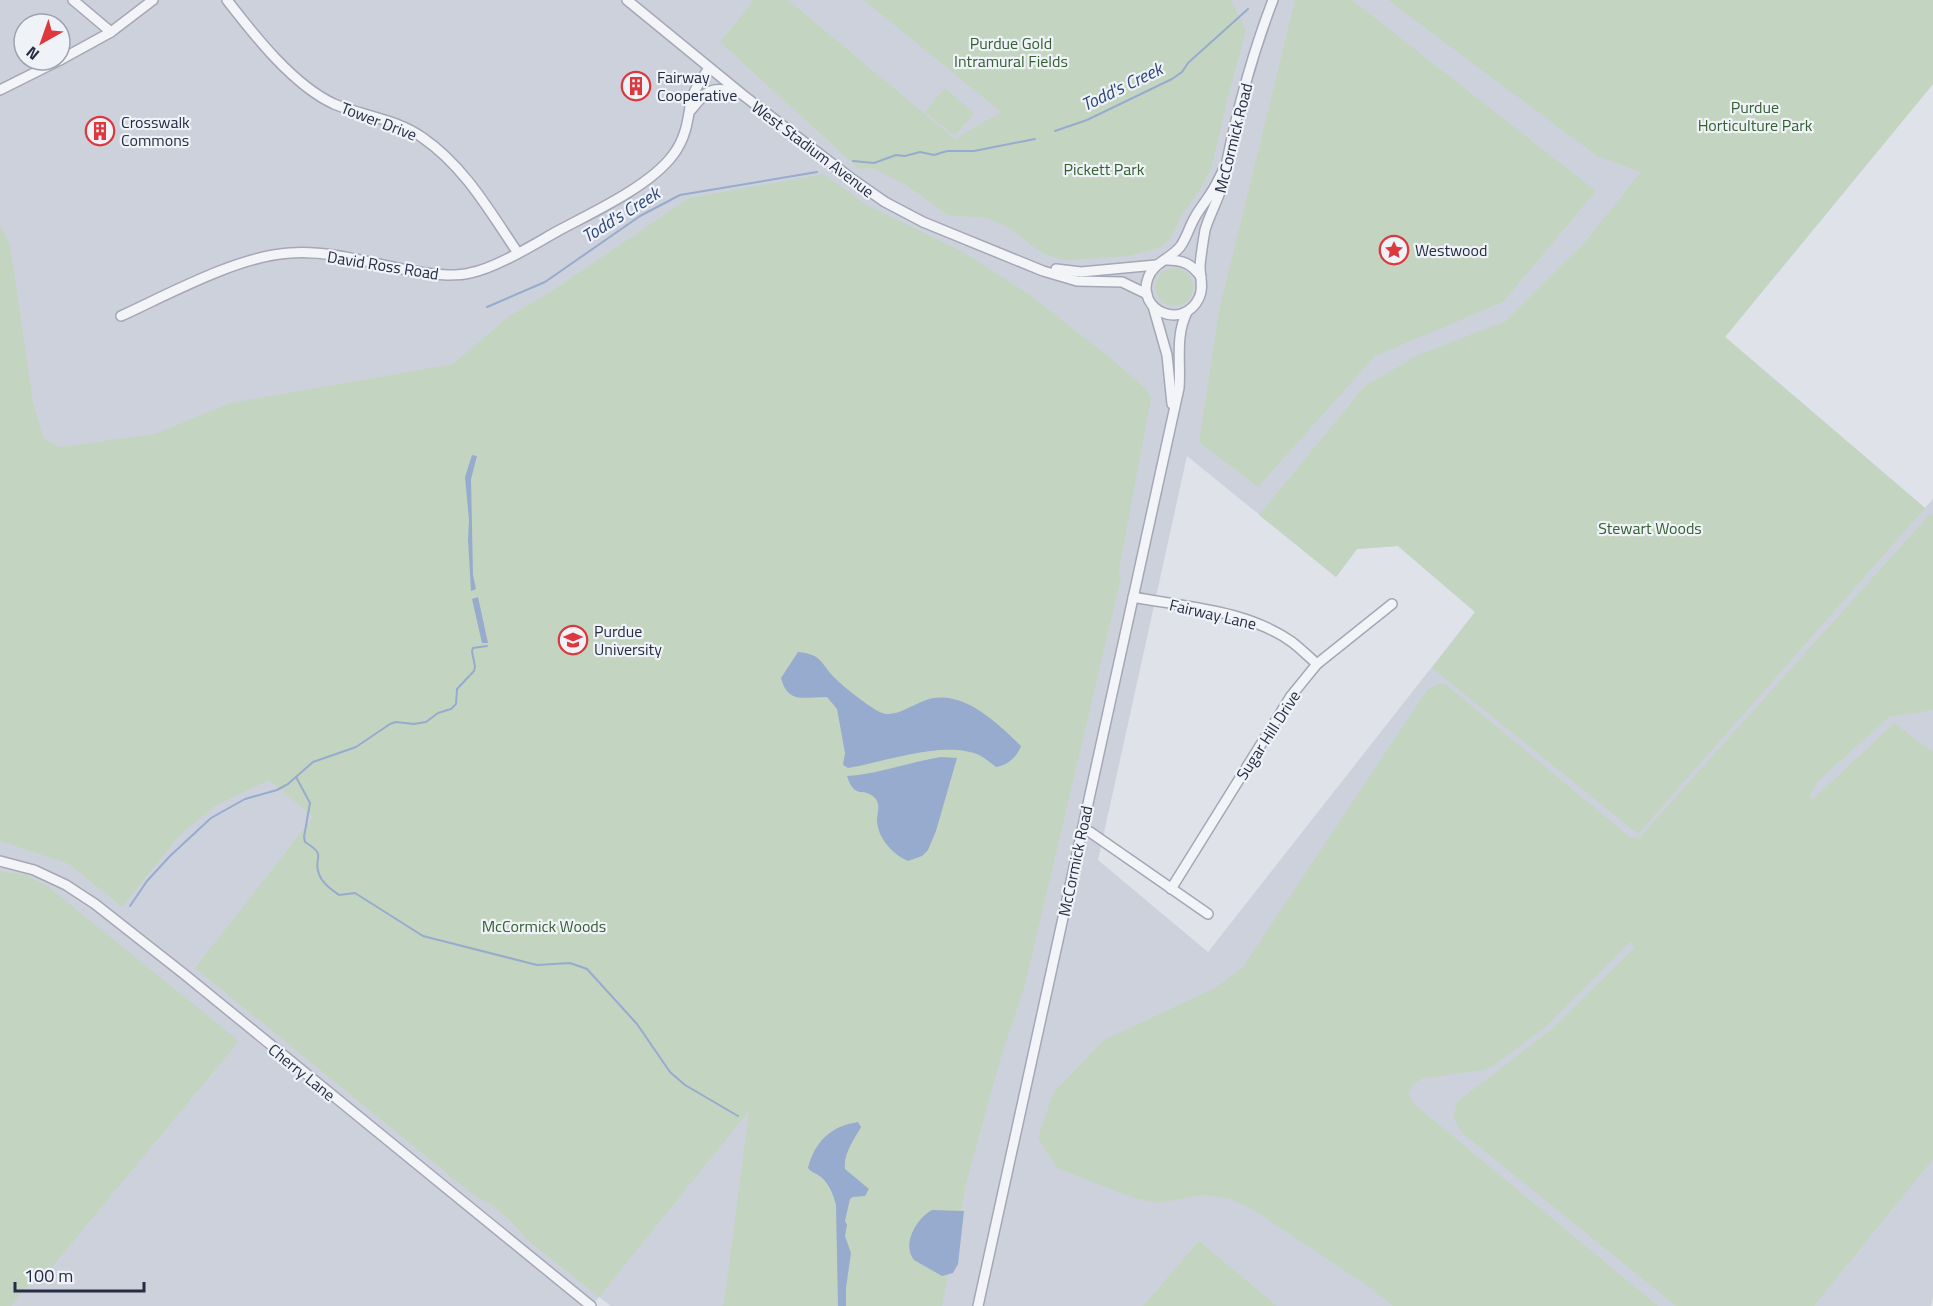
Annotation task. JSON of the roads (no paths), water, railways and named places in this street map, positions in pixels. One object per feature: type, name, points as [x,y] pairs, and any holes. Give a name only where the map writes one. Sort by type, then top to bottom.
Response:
[{"type":"street","points":[[73,0],[111,32]]},
{"type":"street","points":[[72,53],[111,32],[153,0]]},
{"type":"street","name":"Tower Drive","points":[[227,0],[248,27],[286,68],[319,94],[333,103],[409,130],[422,137],[444,155],[468,180],[518,254]]},
{"type":"street","name":"West Stadium Avenue","points":[[627,0],[742,95],[885,202],[923,222],[1043,271],[1077,281],[1122,282],[1147,294]]},
{"type":"street","name":"McCormick Road","points":[[1201,277],[1202,245],[1206,226],[1225,178],[1226,164],[1243,92],[1273,0]]},
{"type":"street","name":"David Ross Road","points":[[121,316],[184,286],[253,260],[292,252],[342,257],[403,270],[458,275],[472,273],[518,254],[615,200],[662,167],[674,154],[685,134],[692,99],[709,68]]},
{"type":"street","points":[[0,90],[36,72]]},
{"type":"street","points":[[691,110],[702,96],[716,89],[727,89],[742,95]]},
{"type":"street","points":[[1167,260],[1184,261],[1191,265],[1201,277],[1201,294],[1198,301],[1187,312],[1174,315],[1165,314],[1153,306],[1147,294],[1147,278],[1156,265],[1167,260],[1180,246],[1226,164]]},
{"type":"street","name":"West Stadium Avenue","points":[[1022,261],[1081,272],[1156,265]]},
{"type":"street","name":"McCormick Road","points":[[1153,306],[1167,356],[1172,415]]},
{"type":"street","name":"McCormick Road","points":[[978,1306],[1179,388],[1181,364],[1179,337],[1187,312]]},
{"type":"street","name":"Fairway Lane","points":[[1133,597],[1209,611],[1261,625],[1292,642],[1317,664]]},
{"type":"street","name":"Sugar Hill Drive","points":[[1171,889],[1290,696],[1317,664],[1392,604]]},
{"type":"street","points":[[1082,830],[1090,832],[1208,914]]},
{"type":"street","name":"Cherry Lane","points":[[0,861],[34,870],[66,885],[94,904],[184,974],[591,1306]]},
{"type":"water","points":[[472,455],[477,456],[471,479],[473,575],[476,589],[471,591],[465,477]]},
{"type":"water","points":[[478,597],[488,643],[482,643],[472,599]]},
{"type":"water","points":[[798,652],[818,658],[846,688],[882,713],[897,713],[921,702],[935,698],[949,698],[976,708],[1021,746],[1011,760],[996,767],[981,756],[967,751],[951,750],[915,753],[848,768],[843,765],[845,753],[837,709],[827,697],[798,697],[788,692],[784,686],[781,678]]},
{"type":"water","points":[[941,757],[957,758],[936,831],[928,850],[922,856],[908,861],[891,850],[883,839],[878,827],[878,806],[875,798],[867,793],[856,791],[847,776],[871,773]]},
{"type":"water","points":[[858,1122],[861,1127],[847,1153],[845,1169],[869,1189],[865,1196],[850,1199],[845,1221],[847,1225],[845,1236],[851,1253],[846,1306],[838,1306],[836,1205],[827,1183],[808,1168],[815,1150],[825,1136],[840,1127]]},
{"type":"water","points":[[932,1210],[964,1211],[958,1264],[953,1273],[942,1276],[914,1260],[910,1254],[912,1232],[921,1219]]},
{"type":"waterway","name":"Todd's Creek","points":[[1055,131],[1087,120],[1172,79],[1248,9]]},
{"type":"waterway","name":"Todd's Creek","points":[[853,161],[874,163],[896,155],[905,156],[920,152],[934,155],[947,151],[974,151],[1035,139]]},
{"type":"waterway","name":"Todd's Creek","points":[[487,307],[545,282],[640,216],[680,195],[817,172]]},
{"type":"waterway","points":[[130,906],[147,881],[170,856],[211,818],[245,799],[277,790],[288,784],[313,762],[356,747],[390,724],[426,722],[438,713],[451,709],[456,704],[457,689],[474,671],[473,648],[487,646]]},
{"type":"waterway","points":[[296,777],[310,803],[305,842],[318,854],[317,868],[320,877],[339,895],[355,893],[423,936],[537,965],[570,963],[587,969],[637,1024],[670,1072],[685,1085],[738,1116]]},
{"type":"place","name":"Fairway Cooperative","points":[[636,86]]},
{"type":"place","name":"Crosswalk Commons","points":[[100,131]]},
{"type":"place","name":"Westwood","points":[[1394,250]]},
{"type":"place","name":"Purdue University","points":[[573,640]]},
{"type":"park label","name":"Purdue Gold Intramural Fields","points":[[1011,52]]},
{"type":"park label","name":"Purdue Horticulture Park","points":[[1755,116]]},
{"type":"park label","name":"Pickett Park","points":[[1104,169]]},
{"type":"park label","name":"Stewart Woods","points":[[1650,528]]},
{"type":"park label","name":"McCormick Woods","points":[[544,926]]}]
